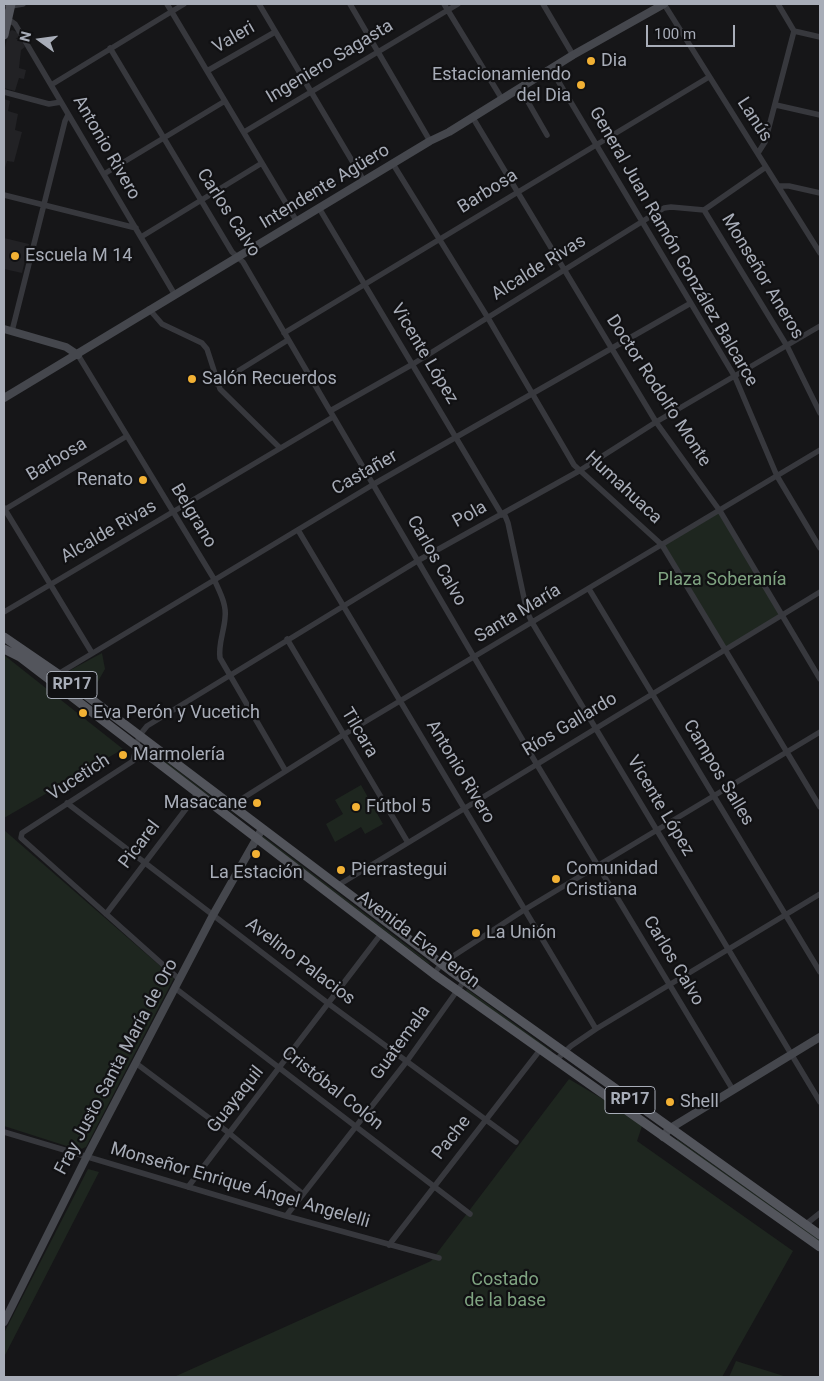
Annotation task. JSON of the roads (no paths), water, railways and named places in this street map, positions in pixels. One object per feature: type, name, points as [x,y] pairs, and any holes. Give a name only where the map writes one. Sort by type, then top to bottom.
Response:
[{"type":"main road","points":[[4,35],[8,18],[8,5]]},
{"type":"main road","name":"Avenida Eva Perón","points":[[4,637],[58,674],[464,981],[820,1235]]},
{"type":"main road","name":"Avenida Eva Perón","points":[[4,649],[20,657],[457,991],[820,1247]]},
{"type":"street","points":[[8,5],[23,4]]},
{"type":"street","points":[[167,4],[296,220]]},
{"type":"street","points":[[51,85],[184,4]]},
{"type":"street","points":[[259,4],[364,180]]},
{"type":"street","points":[[350,4],[430,141]]},
{"type":"street","points":[[444,4],[502,99]]},
{"type":"street","name":"Ingeniero Sagasta","points":[[244,132],[458,4]]},
{"type":"street","points":[[543,4],[573,55]]},
{"type":"street","name":"Intendente Agüero","points":[[4,398],[78,355],[296,220],[430,141],[473,118],[573,55],[664,4]]},
{"type":"street","name":"Lanús","points":[[664,4],[820,253]]},
{"type":"street","points":[[758,153],[765,142],[776,105],[794,31],[778,4]]},
{"type":"street","name":"Antonio Rivero","points":[[8,18],[15,24],[175,294]]},
{"type":"street","points":[[794,31],[820,37]]},
{"type":"street","name":"Valeri","points":[[207,71],[276,32]]},
{"type":"street","name":"Carlos Calvo","points":[[110,48],[232,252],[238,257],[284,333],[419,560],[536,763],[733,1090]]},
{"type":"street","name":"General Juan Ramón González Balcarce","points":[[551,69],[735,377],[777,476],[820,548]]},
{"type":"street","name":"Barbosa","points":[[284,333],[709,77]]},
{"type":"street","points":[[520,88],[547,135]]},
{"type":"street","points":[[4,92],[49,104],[61,102]]},
{"type":"street","points":[[104,174],[225,101]]},
{"type":"street","points":[[776,105],[820,116]]},
{"type":"street","points":[[12,331],[68,115]]},
{"type":"street","name":"Doctor Rodolfo Monte","points":[[473,118],[656,422],[720,510],[820,679]]},
{"type":"street","points":[[141,237],[200,199],[262,163]]},
{"type":"street","name":"Humahuaca","points":[[393,164],[579,471],[662,545],[820,807]]},
{"type":"street","points":[[704,210],[766,167]]},
{"type":"street","points":[[779,186],[789,186],[820,193]]},
{"type":"street","points":[[4,195],[136,228]]},
{"type":"street","name":"Alcalde Rivas","points":[[4,612],[280,448],[331,414],[667,207],[704,210]]},
{"type":"street","name":"Vicente López","points":[[319,208],[508,522],[528,612],[533,624],[820,1102]]},
{"type":"street","name":"Monseñor Aneros","points":[[704,210],[787,346],[820,413]]},
{"type":"street","name":"Castañer","points":[[58,674],[374,484],[692,303]]},
{"type":"street","points":[[150,310],[162,324],[202,344],[213,366],[217,384],[280,448]]},
{"type":"street","name":"Pola","points":[[139,736],[147,726],[228,675],[419,560],[579,471],[656,422],[820,326]]},
{"type":"street","points":[[4,329],[66,347],[78,355]]},
{"type":"street","points":[[217,384],[288,340]]},
{"type":"street","name":"Belgrano","points":[[78,355],[214,579],[225,608],[219,652],[228,675],[285,770]]},
{"type":"street","name":"Barbosa","points":[[4,509],[126,436]]},
{"type":"street","name":"Santa María","points":[[232,805],[285,770],[533,624],[820,450]]},
{"type":"street","points":[[4,509],[92,653]]},
{"type":"street","name":"Antonio Rivero","points":[[298,530],[596,1029]]},
{"type":"street","name":"Campos Salles","points":[[589,589],[820,972]]},
{"type":"street","name":"Ríos Gallardo","points":[[336,886],[407,841],[820,592]]},
{"type":"street","name":"Tilcara","points":[[288,639],[407,841]]},
{"type":"street","points":[[434,974],[441,964],[524,910],[820,732]]},
{"type":"street","name":"Vucetich","points":[[106,914],[20,836],[67,803],[133,762],[139,736]]},
{"type":"street","name":"Picarel","points":[[106,914],[198,793]]},
{"type":"street","name":"Avelino Palacios","points":[[67,803],[329,1004],[516,1142]]},
{"type":"street","name":"Fray Justo Santa María de Oro","points":[[4,1322],[87,1156],[137,1064],[213,915],[262,829]]},
{"type":"street","points":[[555,1061],[596,1029],[820,894]]},
{"type":"street","points":[[106,914],[179,980]]},
{"type":"street","name":"Guayaquil","points":[[188,1188],[381,934]]},
{"type":"street","name":"Guatemala","points":[[286,1216],[408,1061],[464,981]]},
{"type":"street","name":"Cristóbal Colón","points":[[175,988],[470,1214]]},
{"type":"street","points":[[663,1137],[669,1129],[820,1037]]},
{"type":"street","name":"Pache","points":[[389,1245],[540,1050]]},
{"type":"street","points":[[137,1064],[229,1134],[303,1194]]},
{"type":"street","name":"Monseñor Enrique Ángel Angelelli","points":[[4,1132],[188,1188],[439,1258]]},
{"type":"street","points":[[805,1225],[820,1213]]},
{"type":"place","name":"Dia","points":[[591,61]]},
{"type":"place","name":"Estacionamiendo del Dia","points":[[581,85]]},
{"type":"place","name":"Escuela M 14","points":[[15,256]]},
{"type":"place","name":"Salón Recuerdos","points":[[192,379]]},
{"type":"place","name":"Renato","points":[[143,480]]},
{"type":"place","name":"Eva Perón y Vucetich","points":[[83,713]]},
{"type":"place","name":"Marmolería","points":[[123,755]]},
{"type":"place","name":"Masacane","points":[[257,803]]},
{"type":"place","name":"Fútbol 5","points":[[356,807]]},
{"type":"place","name":"La Estación","points":[[256,854]]},
{"type":"place","name":"Pierrastegui","points":[[341,870]]},
{"type":"place","name":"Comunidad Cristiana","points":[[556,879]]},
{"type":"place","name":"La Unión","points":[[476,933]]},
{"type":"place","name":"Shell","points":[[670,1102]]},
{"type":"park label","name":"Plaza Soberanía","points":[[722,580]]},
{"type":"park label","name":"Costado de la base","points":[[505,1290]]}]
